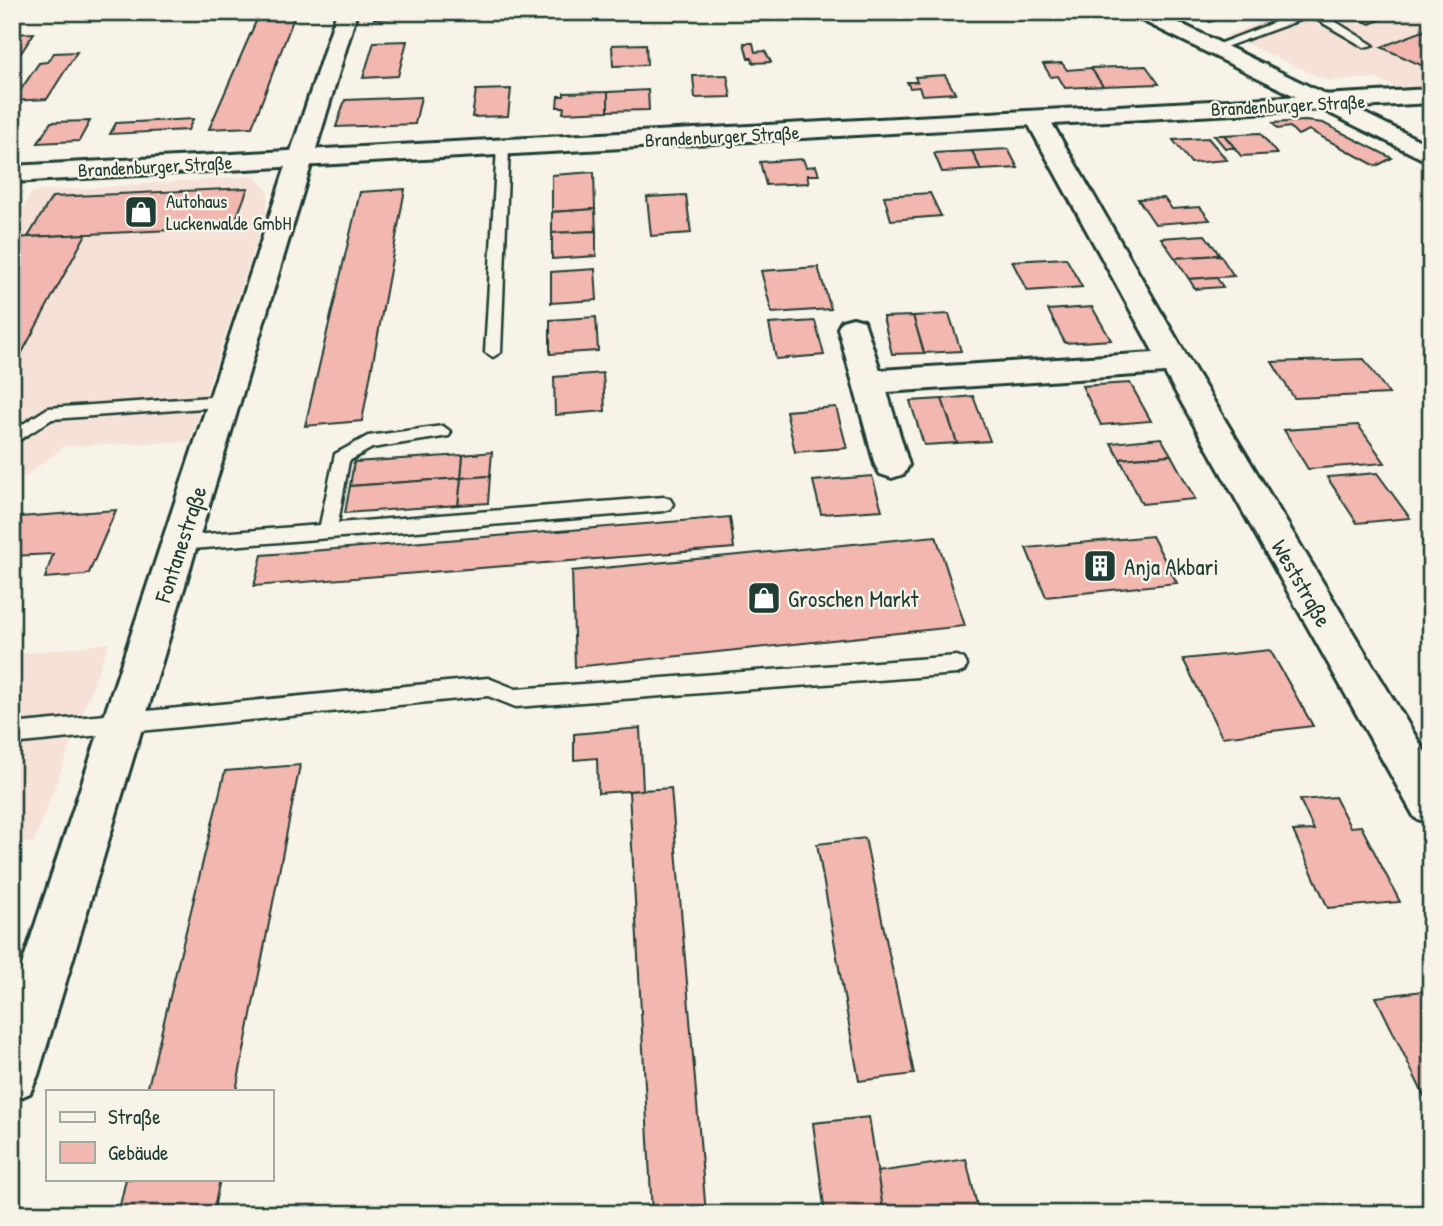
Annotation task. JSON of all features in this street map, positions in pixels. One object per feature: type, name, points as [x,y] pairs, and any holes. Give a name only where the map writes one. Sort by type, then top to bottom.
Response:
[{"type":"street","name":"Fontanestraße","points":[[12,1075],[347,12]]},
{"type":"street","points":[[1140,12],[1431,156]]},
{"type":"street","name":"Brandenburger Straße","points":[[12,174],[1038,120],[1431,96]]},
{"type":"street","name":"Weststraße","points":[[1038,120],[1174,362],[1431,803]]},
{"type":"street","points":[[853,328],[892,465]]},
{"type":"street","points":[[868,382],[1174,362]]},
{"type":"lane","points":[[1213,48],[1312,12],[1368,45]]},
{"type":"lane","points":[[494,352],[503,147]]},
{"type":"lane","points":[[12,439],[48,414],[225,402]]},
{"type":"lane","points":[[327,531],[341,458],[368,442],[443,432]]},
{"type":"lane","points":[[180,543],[664,504]]},
{"type":"lane","points":[[12,734],[488,687],[516,698],[957,665]]},
{"type":"shaded area","points":[[1290,12],[1431,12],[1431,86],[1396,88],[1375,78],[1328,81],[1227,35]]},
{"type":"shaded area","points":[[254,176],[268,191],[266,212],[190,442],[65,446],[12,487],[12,224],[33,192]]},
{"type":"shaded area","points":[[109,643],[34,842],[12,844],[12,655]]},
{"type":"building","points":[[260,12],[296,12],[252,127],[209,129]]},
{"type":"building","points":[[376,12],[425,12],[424,17],[374,19]]},
{"type":"building","points":[[1191,12],[1234,12],[1236,13],[1210,22]]},
{"type":"building","points":[[1343,12],[1399,12],[1370,24]]},
{"type":"building","points":[[1431,28],[1431,63],[1423,66],[1381,47]]},
{"type":"building","points":[[34,33],[19,56],[12,56],[12,34]]},
{"type":"building","points":[[407,41],[398,76],[363,78],[374,42]]},
{"type":"building","points":[[744,43],[753,43],[755,52],[765,51],[771,62],[753,63],[752,58],[748,58]]},
{"type":"building","points":[[646,44],[647,65],[613,66],[612,45]]},
{"type":"building","points":[[77,52],[47,99],[13,101],[39,63],[47,62],[54,53]]},
{"type":"building","points":[[1062,63],[1067,70],[1091,68],[1103,86],[1065,88],[1058,76],[1051,77],[1043,64]]},
{"type":"building","points":[[1146,66],[1159,84],[1103,86],[1091,68]]},
{"type":"building","points":[[727,75],[731,97],[695,98],[693,76]]},
{"type":"building","points":[[945,75],[955,93],[922,95],[919,87],[910,88],[907,82],[917,82],[915,77]]},
{"type":"building","points":[[511,89],[508,116],[472,117],[476,90]]},
{"type":"building","points":[[648,90],[649,110],[608,111],[608,92]]},
{"type":"building","points":[[608,92],[608,111],[563,113],[564,107],[557,107],[558,96],[564,96],[564,93]]},
{"type":"building","points":[[421,97],[415,124],[336,127],[345,100]]},
{"type":"building","points":[[193,119],[188,130],[110,134],[116,123]]},
{"type":"building","points":[[90,121],[79,141],[38,143],[51,122]]},
{"type":"building","points":[[1273,123],[1323,123],[1392,158],[1376,166],[1309,130],[1298,135],[1290,127],[1277,129]]},
{"type":"building","points":[[1260,133],[1277,154],[1241,156],[1224,135]]},
{"type":"building","points":[[1214,135],[1224,135],[1235,148],[1225,148]]},
{"type":"building","points":[[1208,138],[1227,160],[1191,163],[1173,140]]},
{"type":"building","points":[[1008,149],[1018,168],[981,170],[972,151]]},
{"type":"building","points":[[972,151],[981,170],[942,172],[934,153]]},
{"type":"building","points":[[803,159],[806,167],[816,166],[819,175],[807,175],[809,183],[766,185],[760,162]]},
{"type":"building","points":[[594,172],[595,209],[552,212],[552,175]]},
{"type":"building","name":"Autohaus Luckenwalde GmbH","points":[[248,188],[233,227],[28,237],[52,197]]},
{"type":"building","points":[[405,189],[362,421],[305,426],[360,192]]},
{"type":"building","points":[[930,193],[941,216],[891,220],[884,196]]},
{"type":"building","points":[[686,195],[691,233],[651,236],[647,197]]},
{"type":"building","points":[[1164,198],[1172,209],[1200,207],[1210,220],[1155,224],[1138,199]]},
{"type":"building","points":[[595,209],[596,231],[552,233],[552,212]]},
{"type":"building","points":[[596,231],[596,256],[552,259],[552,233]]},
{"type":"building","points":[[86,234],[17,362],[12,362],[12,238]]},
{"type":"building","points":[[1205,235],[1220,255],[1175,258],[1161,238]]},
{"type":"building","points":[[1220,255],[1234,276],[1189,279],[1175,258]]},
{"type":"building","points":[[1066,258],[1082,287],[1027,291],[1012,261]]},
{"type":"building","points":[[818,267],[831,309],[772,313],[761,271]]},
{"type":"building","points":[[595,269],[597,300],[551,303],[551,272]]},
{"type":"building","points":[[1216,277],[1223,287],[1195,289],[1189,279]]},
{"type":"building","points":[[1092,307],[1111,340],[1065,343],[1048,310]]},
{"type":"building","points":[[949,314],[961,351],[924,353],[913,316]]},
{"type":"building","points":[[913,316],[924,353],[892,354],[883,317]]},
{"type":"building","points":[[596,317],[598,351],[550,354],[550,320]]},
{"type":"building","points":[[815,321],[824,355],[776,359],[769,324]]},
{"type":"building","points":[[1364,359],[1389,394],[1294,398],[1272,362]]},
{"type":"building","points":[[603,373],[605,411],[555,415],[554,377]]},
{"type":"building","points":[[1130,383],[1151,421],[1101,425],[1082,386]]},
{"type":"building","points":[[973,396],[990,441],[957,443],[942,399]]},
{"type":"building","points":[[942,399],[957,443],[924,445],[910,401]]},
{"type":"building","points":[[836,407],[847,448],[795,452],[786,411]]},
{"type":"building","points":[[1358,425],[1385,463],[1308,469],[1284,430]]},
{"type":"building","points":[[1161,438],[1171,455],[1120,459],[1111,443]]},
{"type":"building","points":[[492,452],[490,476],[461,478],[463,455]]},
{"type":"building","points":[[463,455],[461,478],[350,486],[354,462]]},
{"type":"building","points":[[1171,455],[1195,499],[1142,504],[1120,459]]},
{"type":"building","points":[[1377,473],[1410,518],[1357,523],[1327,477]]},
{"type":"building","points":[[490,476],[488,503],[458,505],[461,478]]},
{"type":"building","points":[[872,476],[882,510],[821,514],[813,481]]},
{"type":"building","points":[[461,478],[458,505],[345,513],[350,486]]},
{"type":"building","points":[[116,510],[89,573],[85,575],[45,578],[53,554],[12,556],[12,529],[19,517]]},
{"type":"building","points":[[730,517],[734,548],[254,586],[262,555]]},
{"type":"building","name":"Groschen Markt","points":[[936,536],[965,626],[575,667],[572,571]]},
{"type":"building","name":"Anja Akbari","points":[[1152,536],[1177,583],[1046,597],[1026,548]]},
{"type":"building","points":[[1270,650],[1313,726],[1222,737],[1183,659]]},
{"type":"building","points":[[640,728],[643,790],[598,793],[597,758],[574,760],[574,734]]},
{"type":"building","points":[[300,765],[236,1090],[147,1090],[225,771]]},
{"type":"building","points":[[671,788],[706,1214],[652,1214],[629,791]]},
{"type":"building","points":[[1335,797],[1350,827],[1361,826],[1400,902],[1328,908],[1293,831],[1314,830],[1300,800]]},
{"type":"building","points":[[865,838],[914,1074],[859,1081],[817,844]]},
{"type":"building","points":[[1431,990],[1431,1095],[1424,1096],[1376,997]]},
{"type":"building","points":[[869,1117],[884,1214],[825,1214],[813,1123]]},
{"type":"building","points":[[966,1159],[979,1214],[884,1214],[877,1172]]},
{"type":"building","points":[[126,1180],[220,1180],[213,1214],[118,1214]]},
{"type":"place","name":"Autohaus Luckenwalde GmbH","points":[[141,212]]},
{"type":"place","name":"Anja Akbari","points":[[1100,566]]},
{"type":"place","name":"Groschen Markt","points":[[764,598]]}]
